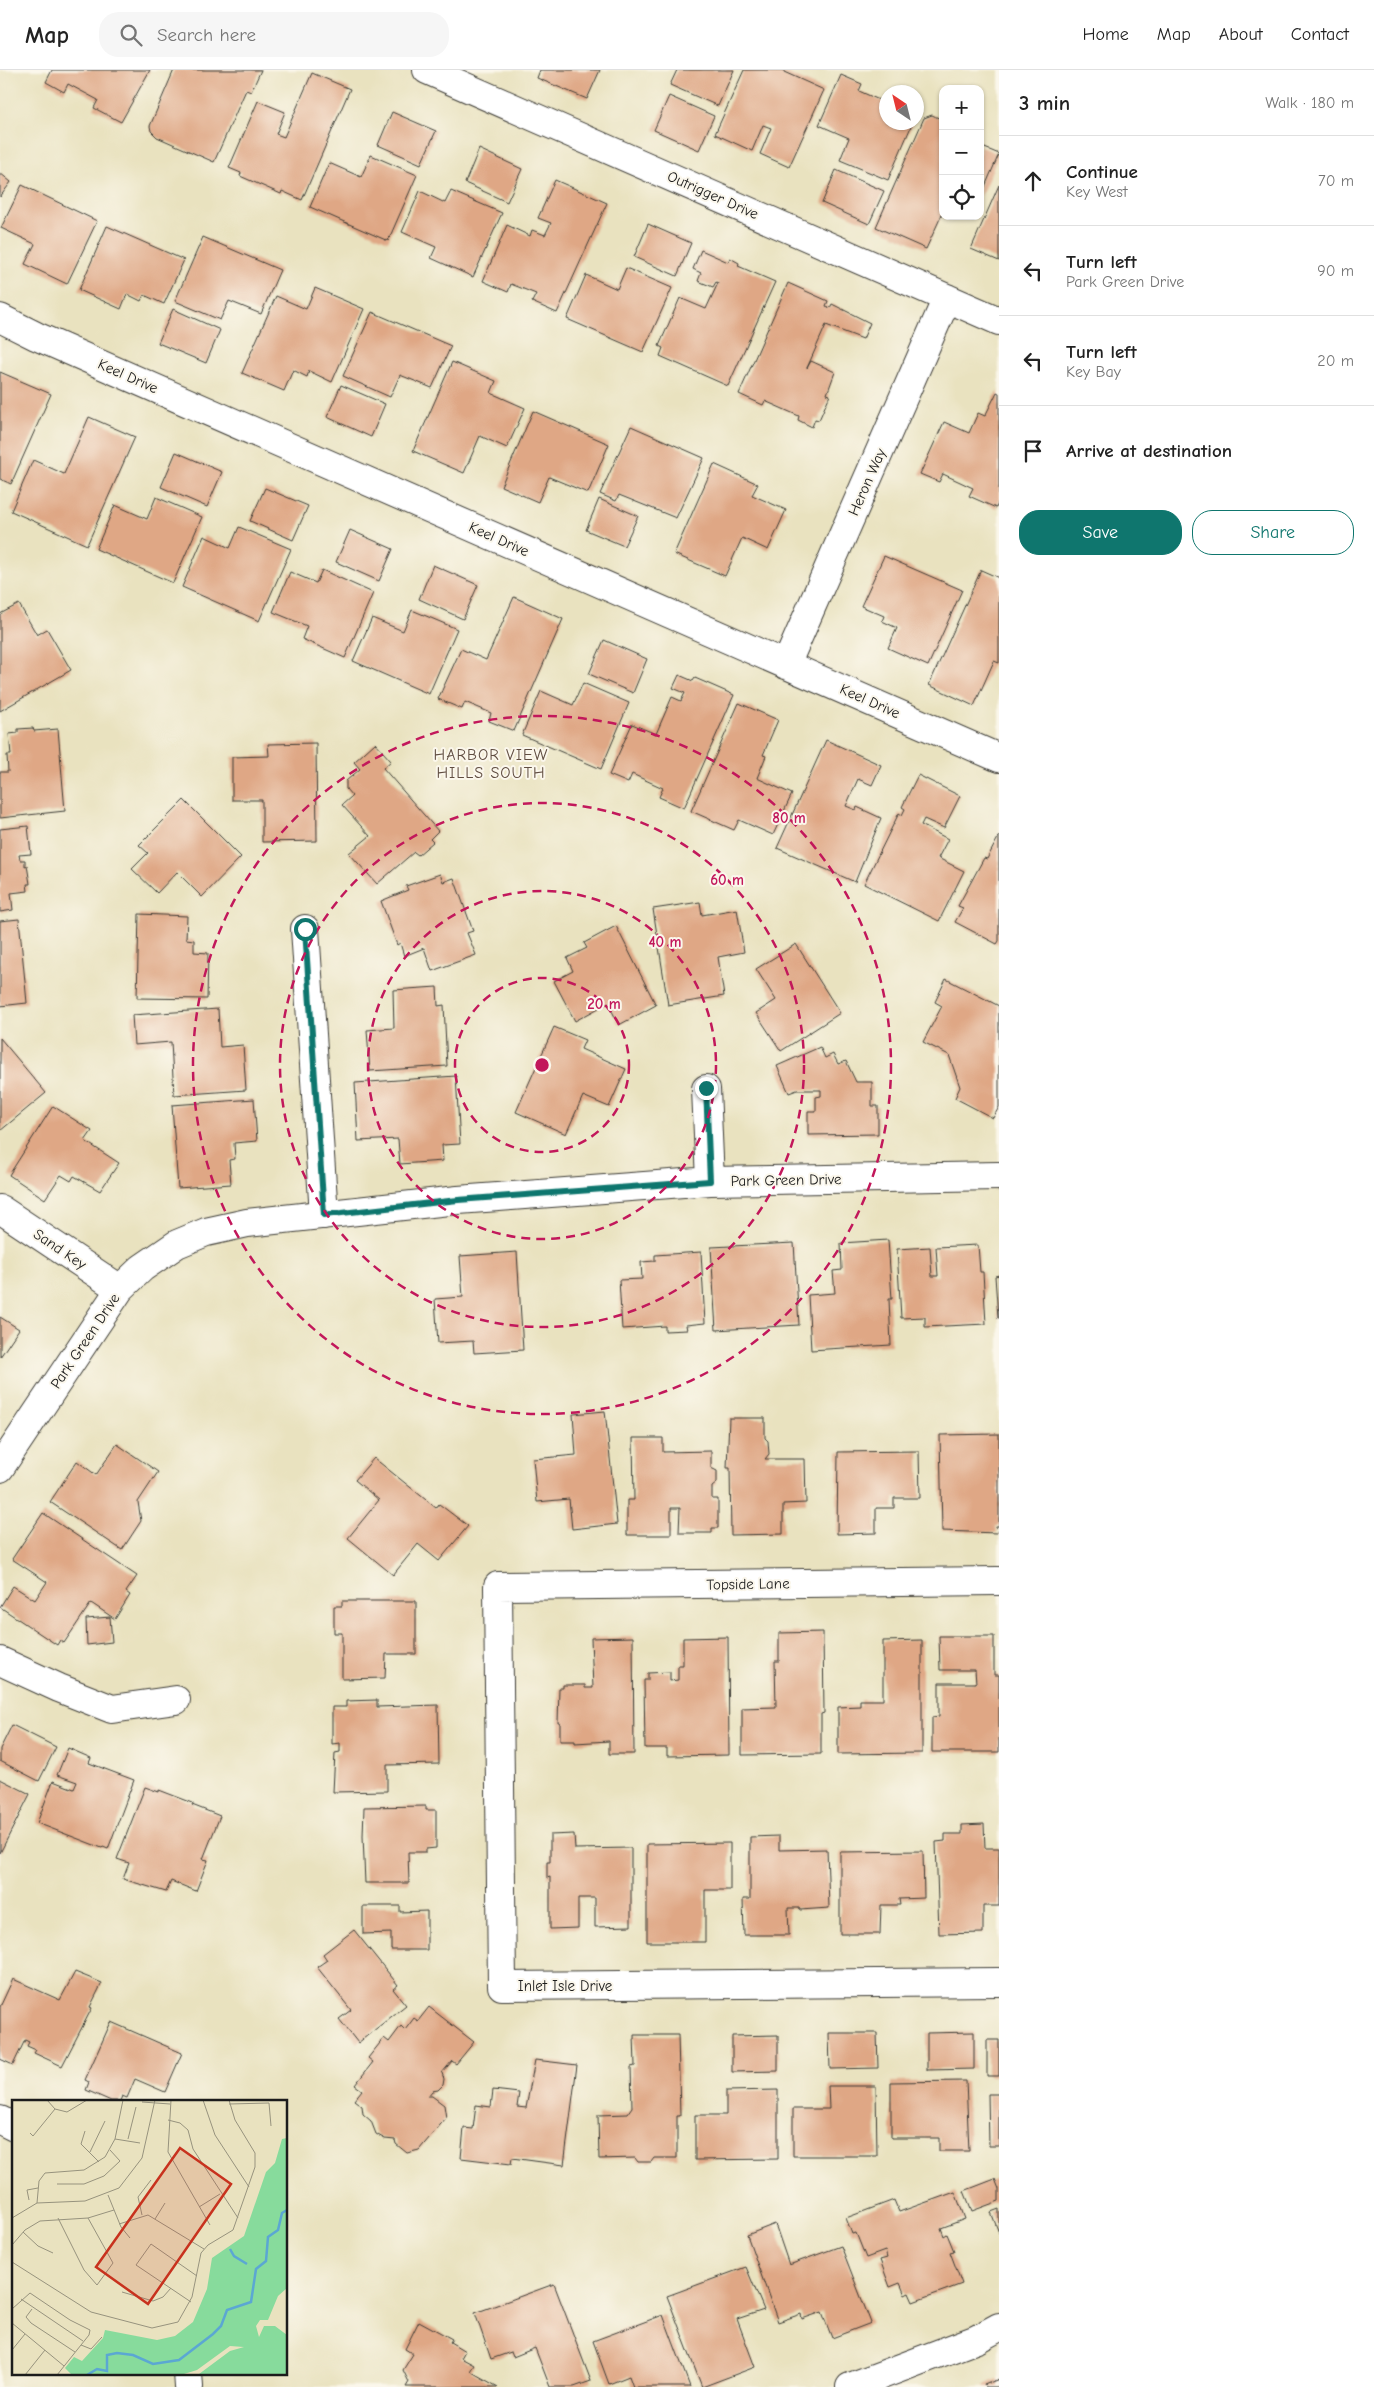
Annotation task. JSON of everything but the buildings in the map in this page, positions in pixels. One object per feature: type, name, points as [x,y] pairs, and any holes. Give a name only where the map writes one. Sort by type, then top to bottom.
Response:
[{"type":"street","name":"Outrigger Drive","points":[[427,70],[999,321]]},
{"type":"street","name":"Heron Way","points":[[786,665],[947,298]]},
{"type":"street","name":"Keel Drive","points":[[0,318],[36,336],[999,758]]},
{"type":"street","points":[[305,929],[324,1215]]},
{"type":"street","points":[[706,1088],[710,1181]]},
{"type":"street","name":"Park Green Drive","points":[[0,1468],[120,1290],[142,1268],[177,1244],[206,1232],[247,1223],[458,1200],[710,1181],[999,1176]]},
{"type":"street","name":"Sand Key","points":[[0,1209],[120,1290]]},
{"type":"street","name":"Topside Lane","points":[[498,1586],[999,1581]]},
{"type":"street","name":"Inlet Isle Drive","points":[[498,1586],[502,1986],[999,1982]]},
{"type":"street","points":[[0,1661],[59,1688],[112,1709],[176,1700]]},
{"type":"street","points":[[0,2120],[12,2126]]},
{"type":"street","points":[[850,2387],[977,2339],[999,2327]]},
{"type":"street","points":[[188,2374],[189,2387]]},
{"type":"district","name":"HARBOR VIEW HILLS SOUTH","points":[[491,764]]},
{"type":"route","points":[[305,929],[324,1215],[458,1200],[710,1181],[706,1088]]}]
